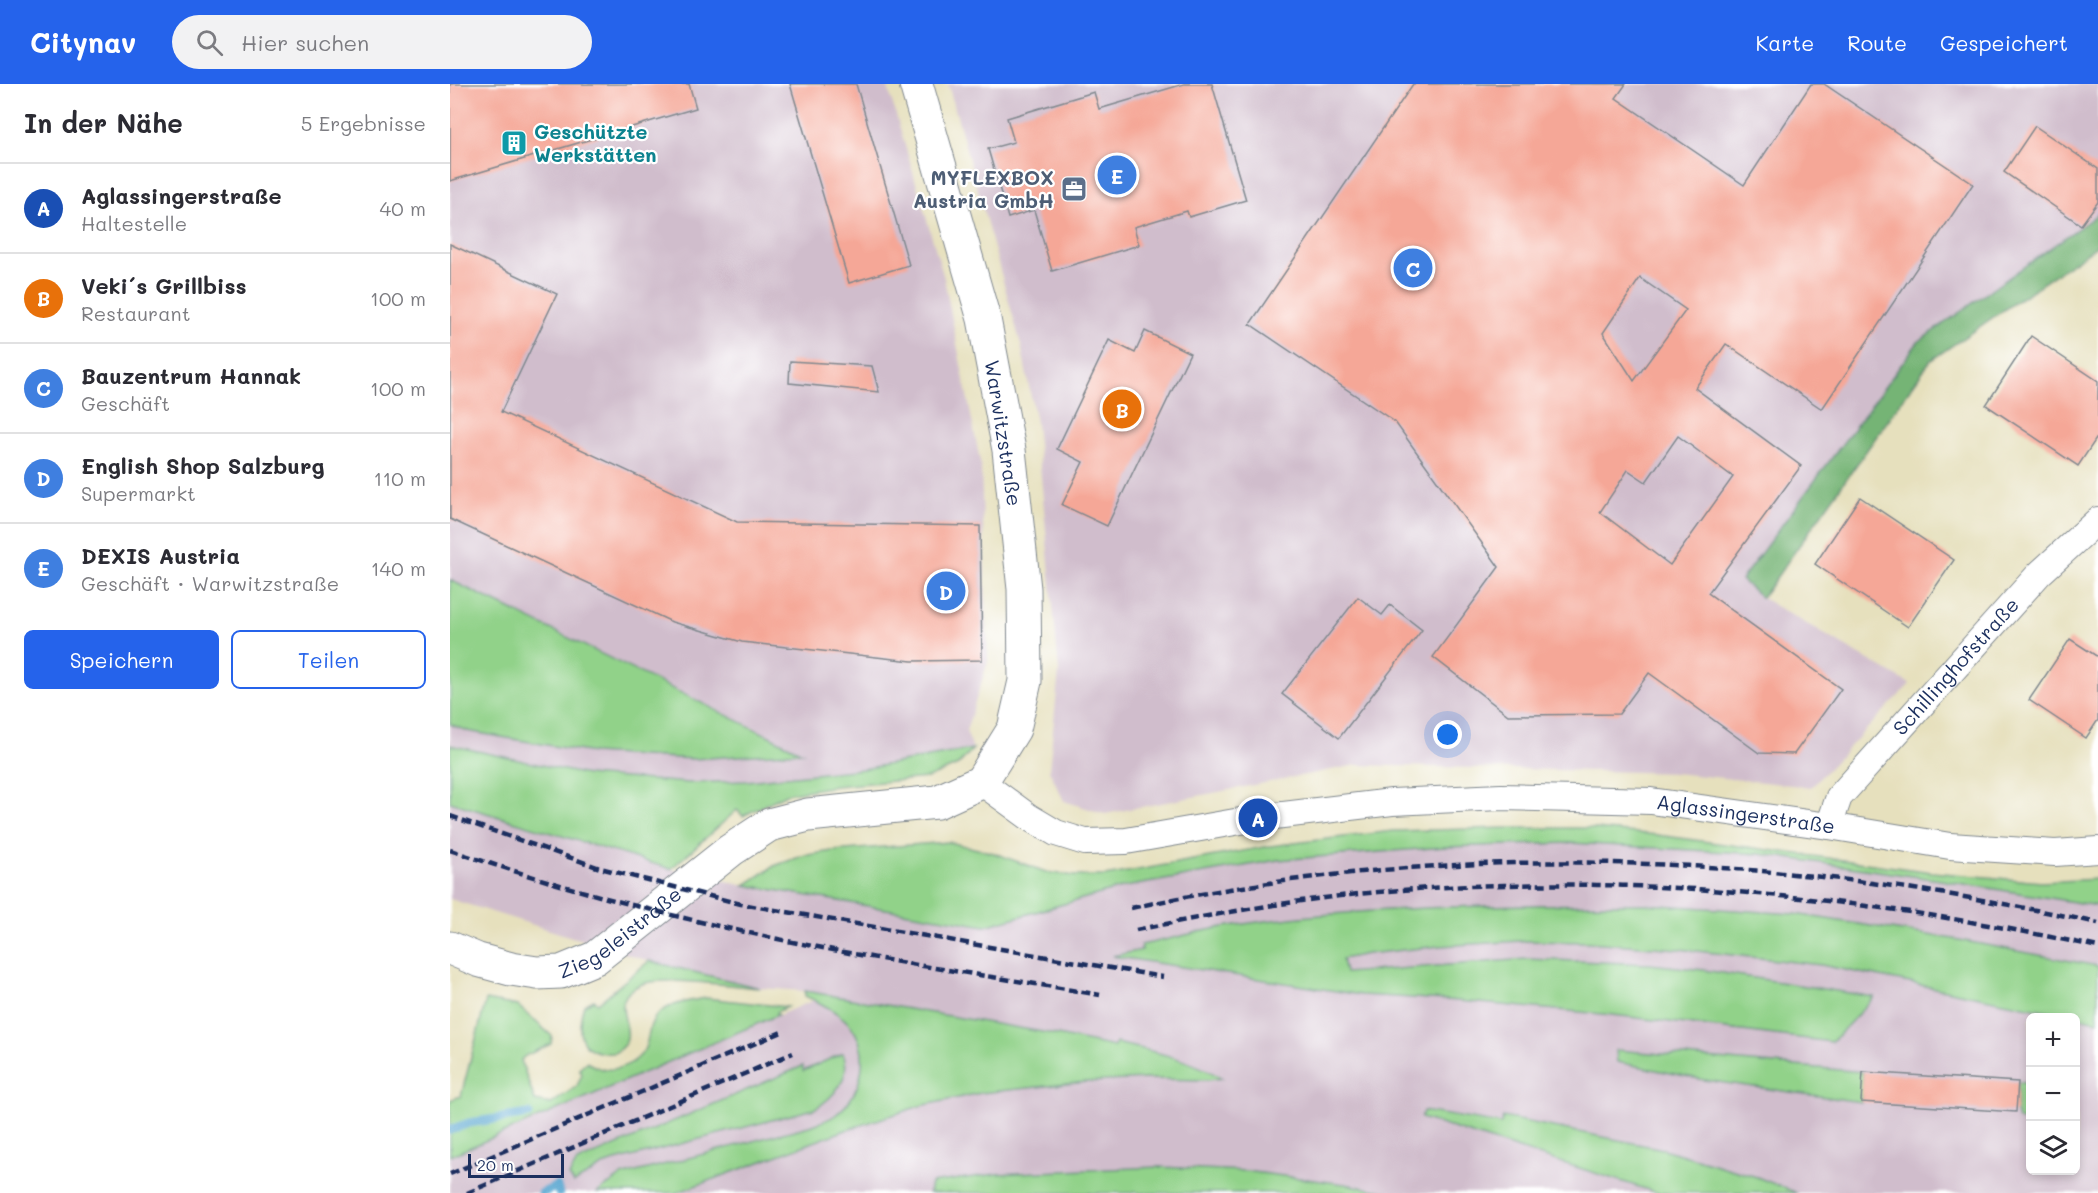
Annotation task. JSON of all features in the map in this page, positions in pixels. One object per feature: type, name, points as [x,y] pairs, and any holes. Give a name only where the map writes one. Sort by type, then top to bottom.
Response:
[{"type":"street","name":"Warwitzstraße","points":[[916,84],[984,319],[1009,450],[1024,590],[1025,681],[1014,729],[981,782]]},
{"type":"street","name":"Schillinghofstraße","points":[[1829,826],[1839,797],[2039,574],[2098,520]]},
{"type":"street","name":"Ziegeleistraße","points":[[450,948],[478,960],[511,969],[537,973],[561,972],[595,958],[731,850],[769,825],[808,815],[937,802],[981,782]]},
{"type":"street","name":"Aglassingerstraße","points":[[981,782],[1029,817],[1056,833],[1085,842],[1126,841],[1258,818],[1392,802],[1501,797],[1651,801],[1950,846],[2055,853],[2098,850]]},
{"type":"shaded area","points":[[450,84],[887,84],[944,278],[981,466],[988,661],[966,731],[973,749],[863,769],[746,781],[689,783],[587,775],[450,744],[450,724],[467,731],[593,753],[693,759],[801,751],[450,580]]},
{"type":"shaded area","points":[[948,84],[2098,84],[2098,214],[1918,342],[1741,580],[1762,598],[1910,684],[1811,787],[1674,773],[1357,765],[1105,814],[1064,801],[1049,770],[1059,671],[1036,423],[1021,345]]},
{"type":"shaded area","points":[[450,802],[671,869],[745,885],[985,926],[1125,887],[1278,860],[1445,847],[1571,843],[1760,854],[1940,880],[2098,906],[2098,1193],[450,1193],[450,1156],[814,1000],[805,996],[805,991],[760,988],[649,961],[450,899]]},
{"type":"green space","points":[[2098,214],[2098,245],[1930,361],[1762,598],[1741,580],[1918,342]]},
{"type":"green space","points":[[450,580],[802,752],[693,759],[593,753],[467,731],[450,724]]},
{"type":"green space","points":[[450,745],[587,775],[689,783],[746,781],[863,769],[973,749],[958,765],[928,778],[836,786],[786,794],[743,816],[737,810],[671,869],[450,802]]},
{"type":"green space","points":[[1586,828],[1657,835],[1932,872],[2041,882],[2098,879],[2098,906],[1760,854],[1571,843],[1445,847],[1278,860],[1125,887],[985,926],[745,885],[774,866],[802,856],[832,851],[949,842],[994,853],[1046,872],[1075,876],[1105,876],[1270,846],[1393,831]]},
{"type":"green space","points":[[1644,904],[1795,914],[1954,939],[2098,966],[2098,1021],[2080,1017],[2080,1013],[2058,1013],[1821,965],[1679,949],[1588,942],[1521,941],[1440,946],[1342,959],[1345,973],[1527,959],[1650,964],[1704,970],[1874,997],[1832,1042],[1613,1015],[1447,1000],[1361,995],[1112,956],[1142,950],[1141,945],[1217,928],[1270,920],[1430,908]]},
{"type":"green space","points":[[649,961],[760,988],[681,981],[642,984],[630,991],[624,998],[627,1032],[626,1040],[621,1048],[609,1053],[595,1051],[588,1047],[584,1043],[580,1030],[584,1005],[594,1000],[598,1003]]},
{"type":"green space","points":[[805,991],[1048,1033],[1114,1047],[1116,1043],[1184,1061],[1222,1078],[1086,1082],[981,1093],[920,1106],[846,1130],[676,1193],[597,1193],[621,1176],[813,1125],[832,1117],[844,1108],[861,1074],[861,1049],[857,1037],[851,1026],[841,1016],[805,996]]},
{"type":"green space","points":[[706,998],[787,1007],[776,1012],[778,1015],[450,1156],[450,1100],[461,1096],[486,1000],[518,1006],[552,1036],[551,1044],[521,1060],[535,1101],[551,1104],[577,1086],[582,1074],[579,1068],[586,1062],[599,1068],[609,1069],[632,1062],[644,1050],[652,1023],[657,1015],[674,1005]]},
{"type":"green space","points":[[1616,1050],[1863,1072],[1861,1102],[1704,1080],[1617,1062]]},
{"type":"green space","points":[[843,1053],[845,1070],[839,1086],[828,1099],[814,1109],[608,1163],[574,1183],[569,1176],[577,1162],[803,1066],[803,1071]]},
{"type":"green space","points":[[2018,1082],[2026,1083],[2026,1120],[2018,1120],[2016,1112]]},
{"type":"green space","points":[[1423,1111],[1501,1124],[1503,1117],[1663,1149],[1757,1177],[1797,1193],[1658,1193],[1421,1118]]},
{"type":"green space","points":[[1158,1167],[1246,1171],[1345,1184],[1391,1193],[1140,1193],[1134,1191],[1133,1193],[929,1193],[931,1183],[996,1174]]},
{"type":"building","name":"Geschützte Werkstätten","points":[[450,84],[689,84],[696,108],[450,181]]},
{"type":"building","points":[[790,84],[856,84],[909,265],[849,283]]},
{"type":"building","points":[[1184,84],[1212,84],[1246,200],[1189,217],[1187,211],[1134,227],[1139,245],[1052,271],[1034,210],[1008,218],[988,149],[1014,142],[1007,118],[1094,92],[1099,109]]},
{"type":"building","points":[[1413,84],[1626,84],[1616,98],[1744,185],[1811,84],[1824,84],[1973,184],[1822,409],[1726,344],[1695,388],[1801,466],[1708,593],[1841,689],[1794,754],[1759,753],[1649,673],[1619,714],[1508,715],[1433,657],[1499,567],[1395,422],[1250,324]],"holes":[[[1640,278],[1686,310],[1634,381],[1603,333]],[[1678,436],[1733,477],[1670,565],[1600,512],[1628,470],[1646,482]]]},
{"type":"building","points":[[2035,126],[2098,169],[2098,202],[2081,225],[2004,172]]},
{"type":"building","points":[[450,244],[557,294],[501,412],[737,522],[980,526],[982,660],[912,661],[742,642],[672,622],[450,519]]},
{"type":"building","points":[[1145,331],[1190,353],[1107,526],[1062,505],[1083,462],[1057,449],[1109,340],[1135,353]]},
{"type":"building","points":[[2031,336],[2098,381],[2098,436],[2078,466],[1986,405]]},
{"type":"building","points":[[790,361],[872,366],[879,392],[789,383]]},
{"type":"building","points":[[1860,497],[1954,560],[1908,627],[1815,564]]},
{"type":"building","points":[[1358,597],[1382,615],[1390,605],[1422,630],[1339,738],[1282,694]]},
{"type":"building","points":[[2070,639],[2098,657],[2098,720],[2086,738],[2029,700]]},
{"type":"building","points":[[1863,1072],[2018,1082],[2016,1112],[1861,1102]]},
{"type":"waterway","points":[[450,1130],[469,1123],[529,1114]]},
{"type":"waterway","points":[[542,1193],[557,1186],[559,1193]]},
{"type":"railway","points":[[450,816],[600,868],[741,904],[1163,977]]},
{"type":"railway","points":[[450,850],[632,905],[771,938],[1100,995]]},
{"type":"railway","points":[[1131,908],[1251,886],[1372,871],[1494,864],[1615,863],[1737,869],[1858,881],[1979,899],[2098,923]]},
{"type":"railway","points":[[1136,930],[1209,916],[1356,894],[1430,888],[1598,885],[1682,888],[1850,904],[2016,930],[2098,947]]},
{"type":"railway","points":[[450,1174],[784,1031]]},
{"type":"railway","points":[[467,1193],[793,1053]]},
{"type":"place","name":"Geschützte Werkstätten","points":[[514,143]]},
{"type":"place","name":"DEXIS Austria","points":[[1117,175]]},
{"type":"place","name":"MYFLEXBOX Austria GmbH","points":[[1074,189]]},
{"type":"place","name":"Bauzentrum Hannak","points":[[1413,268]]},
{"type":"place","name":"Veki´s Grillbiss","points":[[1122,409]]},
{"type":"place","name":"English Shop Salzburg","points":[[946,591]]},
{"type":"place","name":"Aglassingerstraße","points":[[1258,818]]}]
